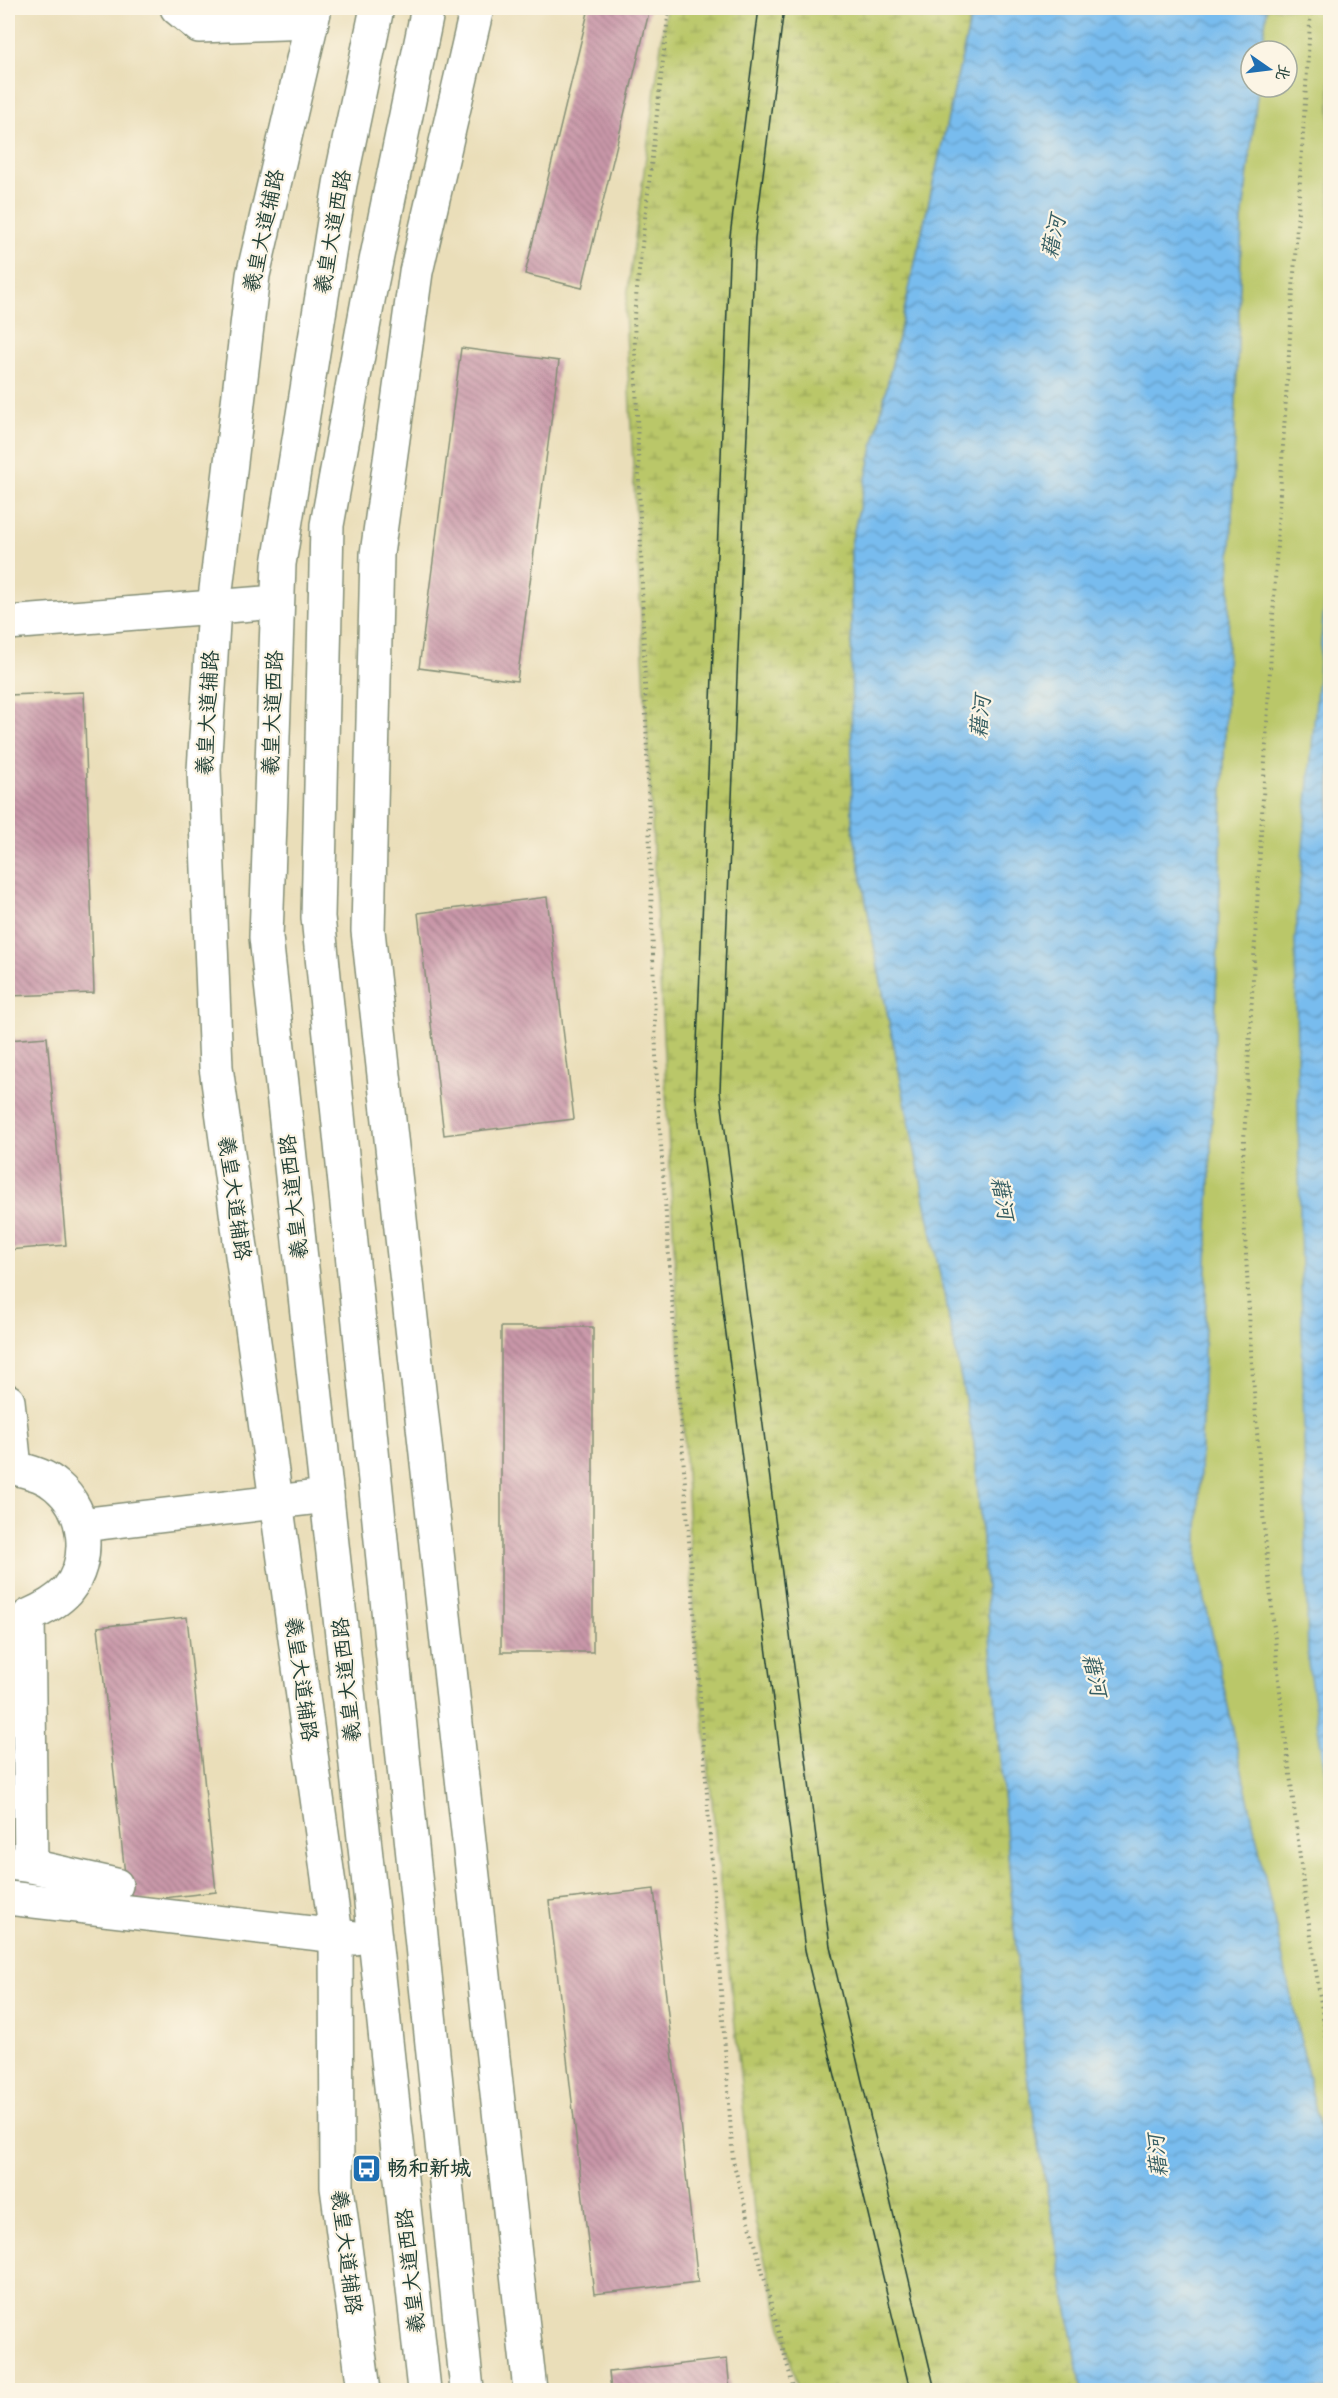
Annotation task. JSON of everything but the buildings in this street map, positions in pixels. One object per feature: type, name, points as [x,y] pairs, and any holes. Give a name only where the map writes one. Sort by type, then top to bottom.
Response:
[{"type":"main road","points":[[177,8],[199,26],[313,15]]},
{"type":"main road","name":"羲皇大道西路","points":[[377,8],[338,196],[279,564],[266,937],[424,2391]]},
{"type":"main road","name":"羲皇大道西路","points":[[428,8],[369,295],[327,525],[318,917],[467,2391]]},
{"type":"main road","points":[[477,8],[416,272],[377,554],[368,931],[530,2391]]},
{"type":"main road","name":"羲皇大道辅路","points":[[313,15],[253,275],[214,607],[204,770],[216,1067],[336,1935],[337,2187],[364,2391]]},
{"type":"main road","points":[[8,623],[277,602]]},
{"type":"main road","points":[[8,1401],[15,1468],[37,1473],[57,1486],[72,1503],[81,1525],[83,1548],[78,1571],[67,1591],[49,1607],[28,1616],[20,1865],[116,1885]]},
{"type":"main road","points":[[81,1525],[327,1496]]},
{"type":"main road","points":[[8,1898],[375,1940]]},
{"type":"path","points":[[669,8],[634,315],[657,1088],[733,2161],[794,2391]]},
{"type":"path","points":[[1311,8],[1278,520],[1242,1176],[1251,1351],[1263,1515],[1280,1690],[1304,1890],[1330,2064]]},
{"type":"green space","points":[[666,8],[973,8],[851,544],[852,824],[878,967],[974,1443],[1026,2070],[1082,2390],[798,2390],[755,2221],[694,1626],[625,312]]},
{"type":"green space","points":[[1267,8],[1330,8],[1330,2176],[1197,1564],[1242,222],[1257,99],[1299,99],[1299,39],[1263,39]]},
{"type":"water","name":"藉河","points":[[973,8],[1267,8],[1263,39],[1239,39],[1239,99],[1257,99],[1242,222],[1197,1564],[1330,2176],[1330,2390],[1082,2390],[1026,2070],[974,1443],[878,967],[852,824],[851,544]]},
{"type":"water","points":[[1330,540],[1330,1804],[1308,1664],[1295,940]]},
{"type":"tram line","points":[[759,8],[730,236],[695,1092],[805,1950],[910,2390]]},
{"type":"tram line","points":[[784,8],[755,238],[720,1091],[830,1946],[935,2390]]},
{"type":"place","name":"畅和新城","points":[[366,2168]]}]
